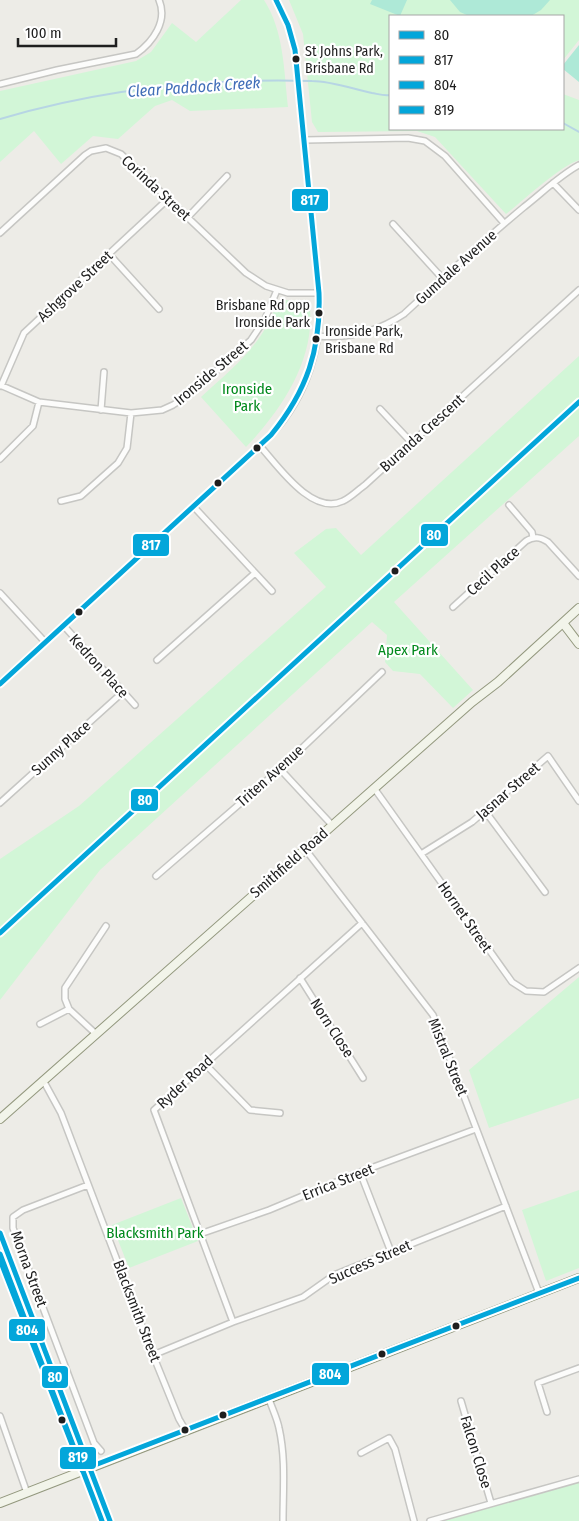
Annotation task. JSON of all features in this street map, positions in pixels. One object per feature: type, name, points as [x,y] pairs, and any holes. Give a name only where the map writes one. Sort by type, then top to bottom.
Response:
[{"type":"main road","name":"Smithfield Road","points":[[0,1119],[579,608]]},
{"type":"main road","points":[[564,623],[579,644]]},
{"type":"main road","points":[[0,1503],[579,1278]]},
{"type":"street","points":[[0,84],[136,54],[146,47],[159,28],[162,11],[159,0]]},
{"type":"street","points":[[0,684],[260,446],[281,424],[298,396],[311,368],[320,317],[305,140],[297,67],[290,31],[276,0]]},
{"type":"street","points":[[305,140],[408,138],[426,141],[445,156],[504,224]]},
{"type":"street","name":"Corinda Street","points":[[0,233],[85,155],[98,149],[106,148],[120,154],[246,272],[266,286],[298,294],[319,293]]},
{"type":"street","name":"Gumdale Avenue","points":[[318,336],[358,335],[375,331],[390,324],[404,314],[504,224],[553,183],[579,166]]},
{"type":"street","points":[[187,218],[228,176]]},
{"type":"street","points":[[553,183],[579,210]]},
{"type":"street","name":"Ashgrove Street","points":[[1,386],[24,333],[168,199]]},
{"type":"street","points":[[393,224],[443,279]]},
{"type":"street","points":[[110,254],[159,308]]},
{"type":"street","name":"Ironside Street","points":[[1,386],[40,402],[131,413],[162,410],[190,394],[251,340],[265,319],[276,290]]},
{"type":"street","name":"Buranda Crescent","points":[[260,446],[306,496],[318,503],[342,502],[365,485],[579,290]]},
{"type":"street","points":[[101,410],[104,372]]},
{"type":"street","points":[[0,459],[33,426],[40,402]]},
{"type":"street","points":[[380,410],[411,442]]},
{"type":"street","points":[[61,501],[81,496],[118,463],[127,448],[131,413]]},
{"type":"street","points":[[508,505],[532,532],[533,538]]},
{"type":"street","points":[[194,507],[272,591]]},
{"type":"street","name":"Cecil Place","points":[[453,607],[526,541],[533,538],[542,538],[548,542],[579,576]]},
{"type":"street","points":[[157,660],[255,573]]},
{"type":"street","points":[[0,593],[45,642]]},
{"type":"street","name":"Kedron Place","points":[[64,626],[135,705]]},
{"type":"street","name":"Triten Avenue","points":[[156,876],[280,769],[382,672]]},
{"type":"street","name":"Sunny Place","points":[[0,804],[123,692]]},
{"type":"street","name":"Jasnar Street","points":[[421,854],[472,822],[548,756],[579,801]]},
{"type":"street","points":[[280,769],[332,825]]},
{"type":"street","name":"Hornet Street","points":[[374,788],[512,982],[526,991],[544,992],[579,968]]},
{"type":"street","points":[[485,811],[544,892]]},
{"type":"street","name":"Mistral Street","points":[[305,849],[433,1015],[539,1293]]},
{"type":"street","name":"Ryder Road","points":[[233,1322],[154,1110],[362,923]]},
{"type":"street","points":[[96,1034],[69,1009],[65,999],[65,988],[106,926]]},
{"type":"street","name":"Norn Close","points":[[300,978],[364,1078]]},
{"type":"street","points":[[40,1024],[69,1009]]},
{"type":"street","points":[[205,1064],[250,1110],[280,1113]]},
{"type":"street","name":"Blacksmith Street","points":[[43,1080],[61,1113],[153,1355],[179,1419],[186,1431]]},
{"type":"street","name":"Errica Street","points":[[200,1234],[269,1210],[360,1172],[476,1129]]},
{"type":"street","points":[[360,1172],[391,1252]]},
{"type":"street","name":"Morna Street","points":[[88,1185],[22,1210],[12,1217],[13,1228],[94,1443],[101,1451]]},
{"type":"street","name":"Success Street","points":[[153,1355],[233,1322],[303,1297],[334,1275],[506,1206]]},
{"type":"street","points":[[1,1263],[82,1470]]},
{"type":"street","points":[[546,1412],[538,1383],[579,1368]]},
{"type":"street","points":[[269,1399],[279,1426],[283,1448],[283,1521]]},
{"type":"street","name":"Falcon Close","points":[[461,1401],[491,1504]]},
{"type":"street","points":[[0,1416],[27,1493]]},
{"type":"street","points":[[361,1452],[390,1438],[396,1449],[414,1521]]},
{"type":"street","points":[[430,1521],[579,1479]]},
{"type":"green space","points":[[241,0],[264,0],[271,12],[282,52],[288,107],[190,111],[172,100],[155,106],[118,139],[93,136],[61,164],[34,131],[0,162],[0,91],[136,61],[151,52],[172,23],[196,42]]},
{"type":"green space","points":[[289,0],[579,0],[579,40],[564,59],[564,15],[389,15],[389,130],[564,130],[564,94],[579,100],[579,160],[552,176],[506,214],[435,137],[417,131],[318,132],[312,122],[303,34]]},
{"type":"green space","points":[[372,0],[407,0],[400,15],[370,4]]},
{"type":"green space","points":[[450,0],[550,0],[541,10],[533,15],[467,15],[460,12]]},
{"type":"green space","points":[[579,45],[579,82],[564,70],[564,64]]},
{"type":"green space","name":"Ironside Park","points":[[278,300],[309,301],[310,322],[308,342],[303,362],[284,399],[246,447],[201,397],[247,354],[265,330]]},
{"type":"green space","name":"Apex Park","points":[[579,356],[579,436],[394,602],[473,690],[453,708],[420,674],[393,671],[385,662],[387,635],[372,622],[100,870],[0,1000],[0,859],[79,806],[326,587],[294,553],[326,529],[336,528],[361,555]]},
{"type":"green space","points":[[579,977],[579,1098],[489,1128],[469,1070]]},
{"type":"green space","points":[[579,1190],[579,1268],[546,1281],[522,1210]]},
{"type":"green space","name":"Blacksmith Park","points":[[181,1198],[198,1241],[129,1268],[112,1225]]},
{"type":"green space","points":[[579,1482],[579,1521],[443,1521]]},
{"type":"waterway","name":"Clear Paddock Creek","points":[[0,119],[77,100],[115,93],[233,81],[319,81],[389,95]]},
{"type":"waterway","name":"Clear Paddock Creek","points":[[564,124],[579,132]]},
{"type":"transit line","name":"817","points":[[0,684],[271,435],[303,386],[314,351],[319,313],[319,293],[295,50],[288,25],[276,0]]},
{"type":"transit line","name":"80","points":[[0,933],[579,402]]},
{"type":"transit line","name":"80","points":[[0,1233],[110,1521]]},
{"type":"transit line","name":"819","points":[[0,1254],[102,1521]]},
{"type":"transit line","name":"804","points":[[0,1260],[82,1470]]},
{"type":"transit line","name":"804","points":[[82,1470],[579,1278]]},
{"type":"place","name":"St Johns Park, Brisbane Rd","points":[[296,59]]},
{"type":"place","name":"Brisbane Rd opp Ironside Park","points":[[319,313]]},
{"type":"place","name":"Ironside Park, Brisbane Rd","points":[[316,339]]}]
